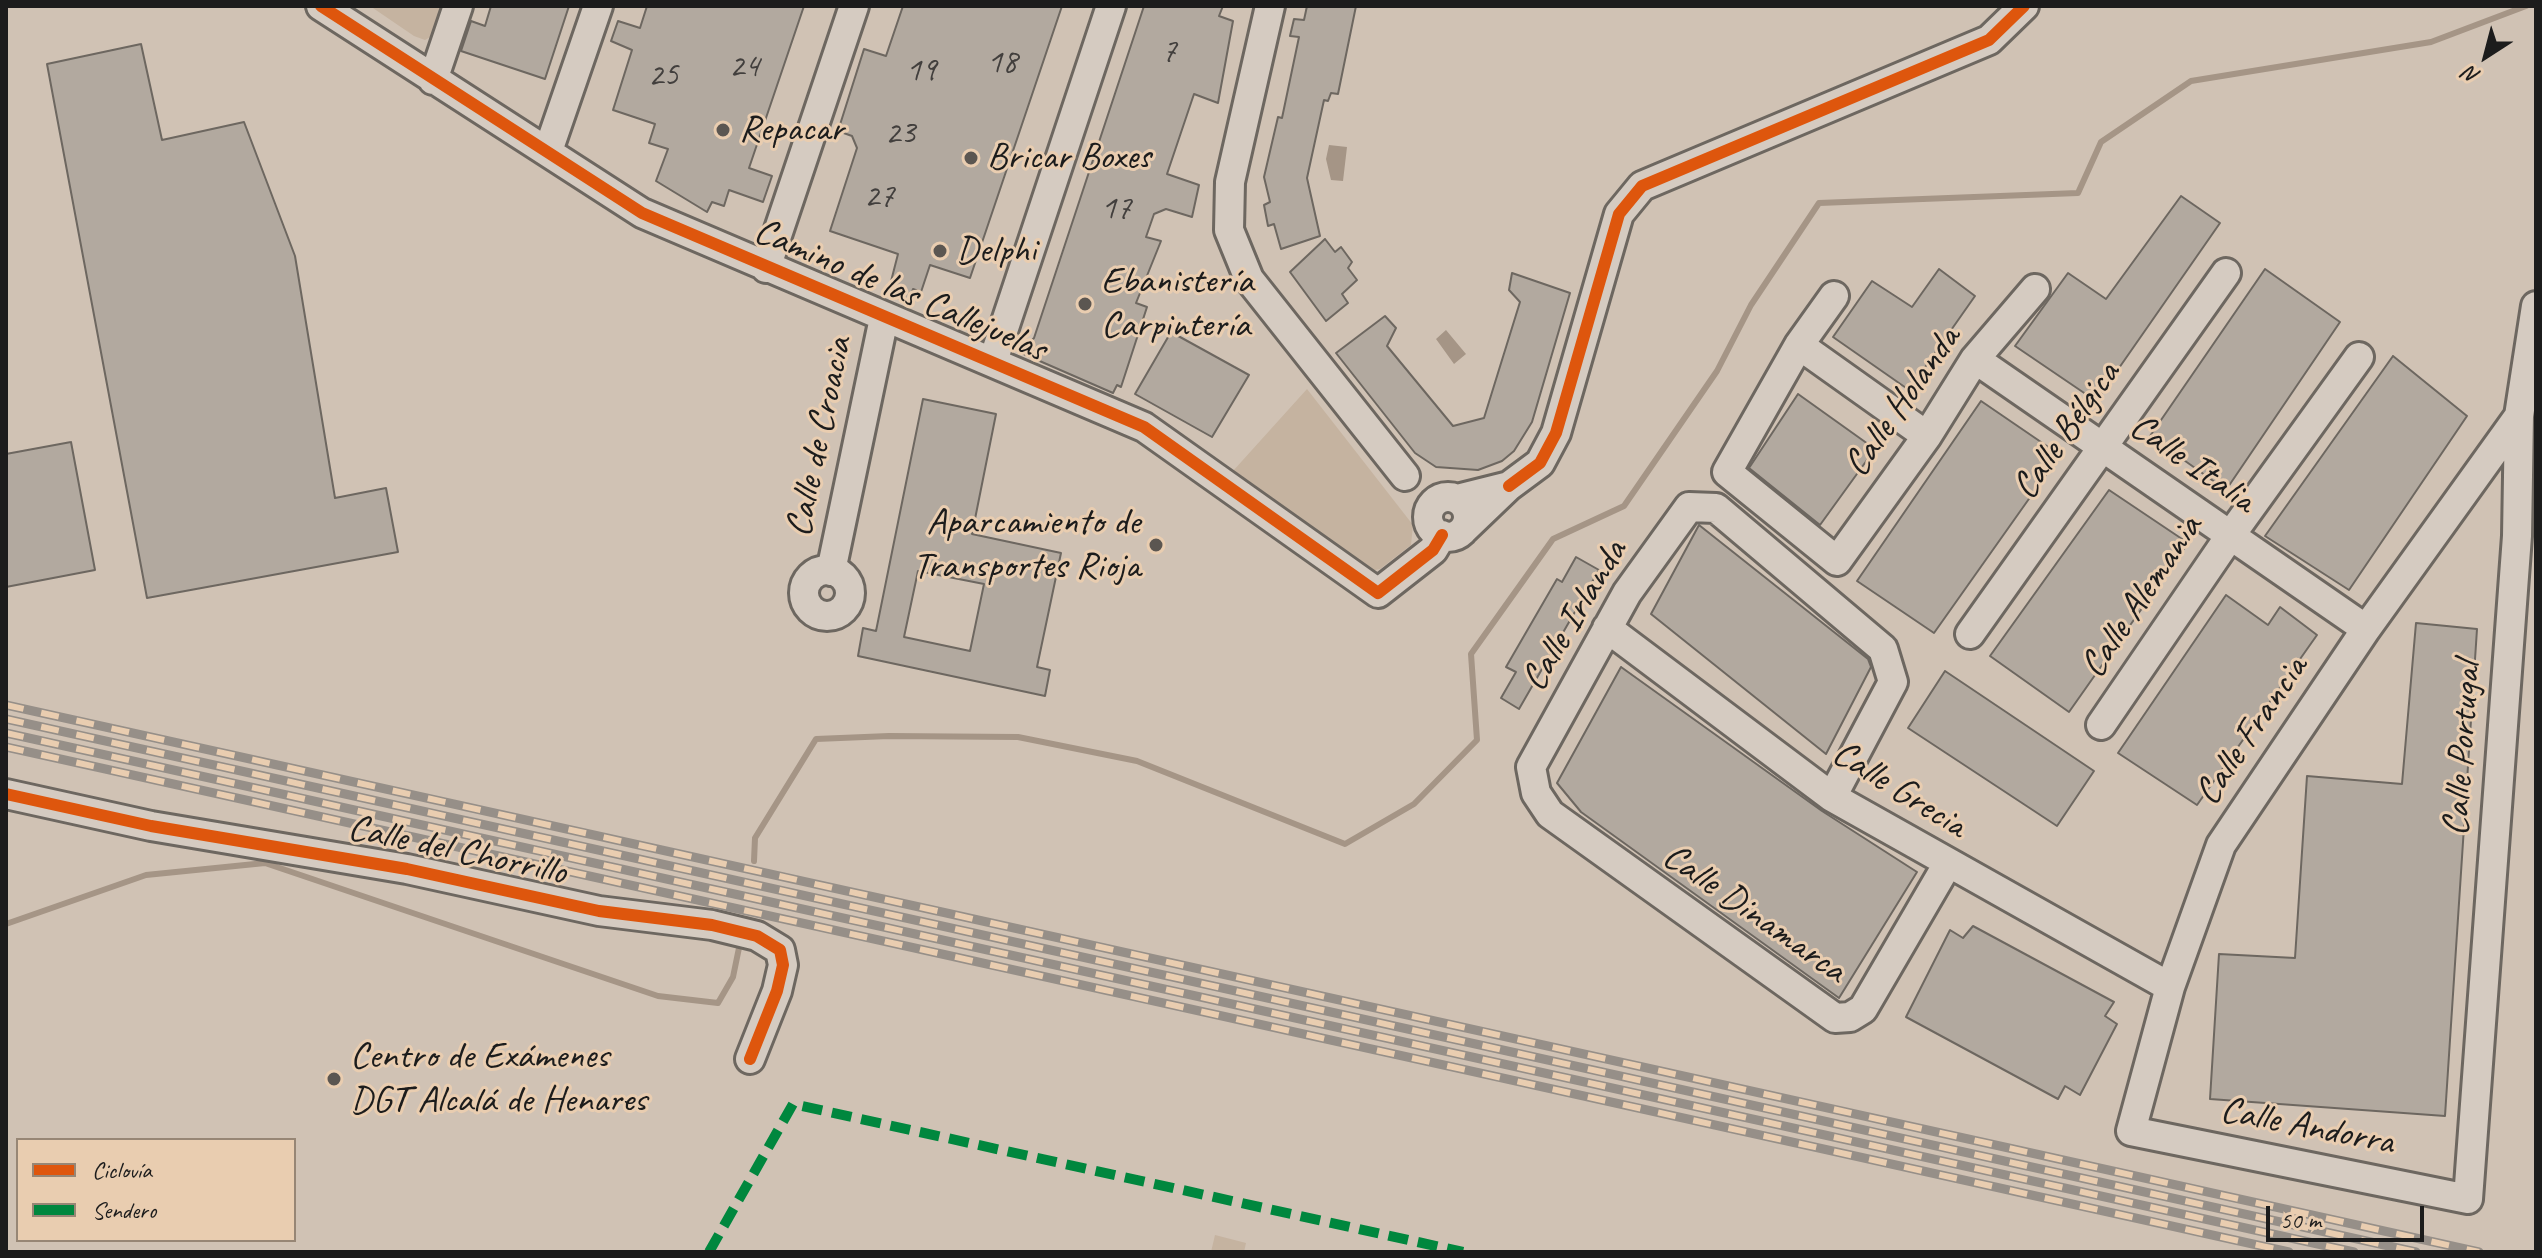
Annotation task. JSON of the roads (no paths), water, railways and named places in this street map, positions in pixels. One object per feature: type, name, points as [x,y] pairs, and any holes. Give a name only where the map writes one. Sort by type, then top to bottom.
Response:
[{"type":"street","points":[[433,80],[458,6]]},
{"type":"street","points":[[548,151],[598,6]]},
{"type":"street","points":[[766,268],[854,6]]},
{"type":"street","points":[[993,361],[1111,6]]},
{"type":"street","points":[[1270,6],[1230,182],[1229,230],[1249,279],[1405,476],[1447,515],[1509,486],[1540,463],[1556,433],[1619,214],[1642,186],[1989,40],[2024,6]]},
{"type":"street","name":"Camino de las Callejuelas","points":[[324,7],[642,213],[1144,427],[1378,593],[1433,550],[1447,515]]},
{"type":"street","name":"Calle Bélgica","points":[[1970,634],[2226,273]]},
{"type":"street","name":"Calle Holanda","points":[[1799,345],[1727,472],[1837,561],[1927,436],[1975,359],[2035,289]]},
{"type":"street","points":[[1834,296],[1799,345],[1927,436]]},
{"type":"street","name":"Calle Portugal","points":[[2468,1199],[2517,536],[2519,416],[2536,306]]},
{"type":"street","name":"Calle de Croacia","points":[[831,571],[884,318]]},
{"type":"street","name":"Calle Alemania","points":[[2101,725],[2230,536],[2359,357]]},
{"type":"street","name":"Calle Italia","points":[[1975,359],[2366,629]]},
{"type":"street","name":"Calle Francia","points":[[2131,1131],[2170,987],[2221,845],[2366,629],[2519,416]]},
{"type":"street","name":"Calle Irlanda","points":[[1531,767],[1607,628],[1689,507],[1716,508],[1883,649],[1893,682],[1832,797]]},
{"type":"street","name":"Calle Grecia","points":[[1607,628],[1832,797],[1947,865],[2170,987]]},
{"type":"street","name":"Calle Dinamarca","points":[[1531,767],[1536,793],[1561,823],[1835,1018],[1850,1017],[1863,1009],[1947,865]]},
{"type":"street","name":"Calle del Chorrillo","points":[[6,794],[151,826],[407,869],[599,911],[712,925],[757,936],[780,950],[783,965],[777,991],[750,1059]]},
{"type":"street","name":"Calle Andorra","points":[[2131,1131],[2468,1199]]},
{"type":"waterway","points":[[754,861],[755,838],[816,739],[889,736],[1018,737],[1137,761],[1345,844],[1414,804],[1477,740],[1471,654],[1553,539],[1624,506],[1717,371],[1751,305],[1819,203],[2078,193],[2101,142],[2191,81],[2431,42],[2526,6]]},
{"type":"waterway","points":[[6,924],[146,875],[265,863],[658,996],[718,1003],[733,977],[740,943]]},
{"type":"railway","points":[[6,705],[2479,1252]]},
{"type":"railway","points":[[6,719],[2416,1252]]},
{"type":"railway","points":[[6,733],[2354,1252]]},
{"type":"railway","points":[[6,747],[2289,1252]]},
{"type":"place","name":"Repacar","points":[[723,130]]},
{"type":"place","name":"Bricar Boxes","points":[[971,158]]},
{"type":"place","name":"Delphi","points":[[940,251]]},
{"type":"place","name":"Ebanistería Carpintería","points":[[1085,304]]},
{"type":"place","name":"Aparcamiento de Transportes Rioja","points":[[1156,545]]},
{"type":"place","name":"Centro de Exámenes DGT Alcalá de Henares","points":[[334,1079]]}]
